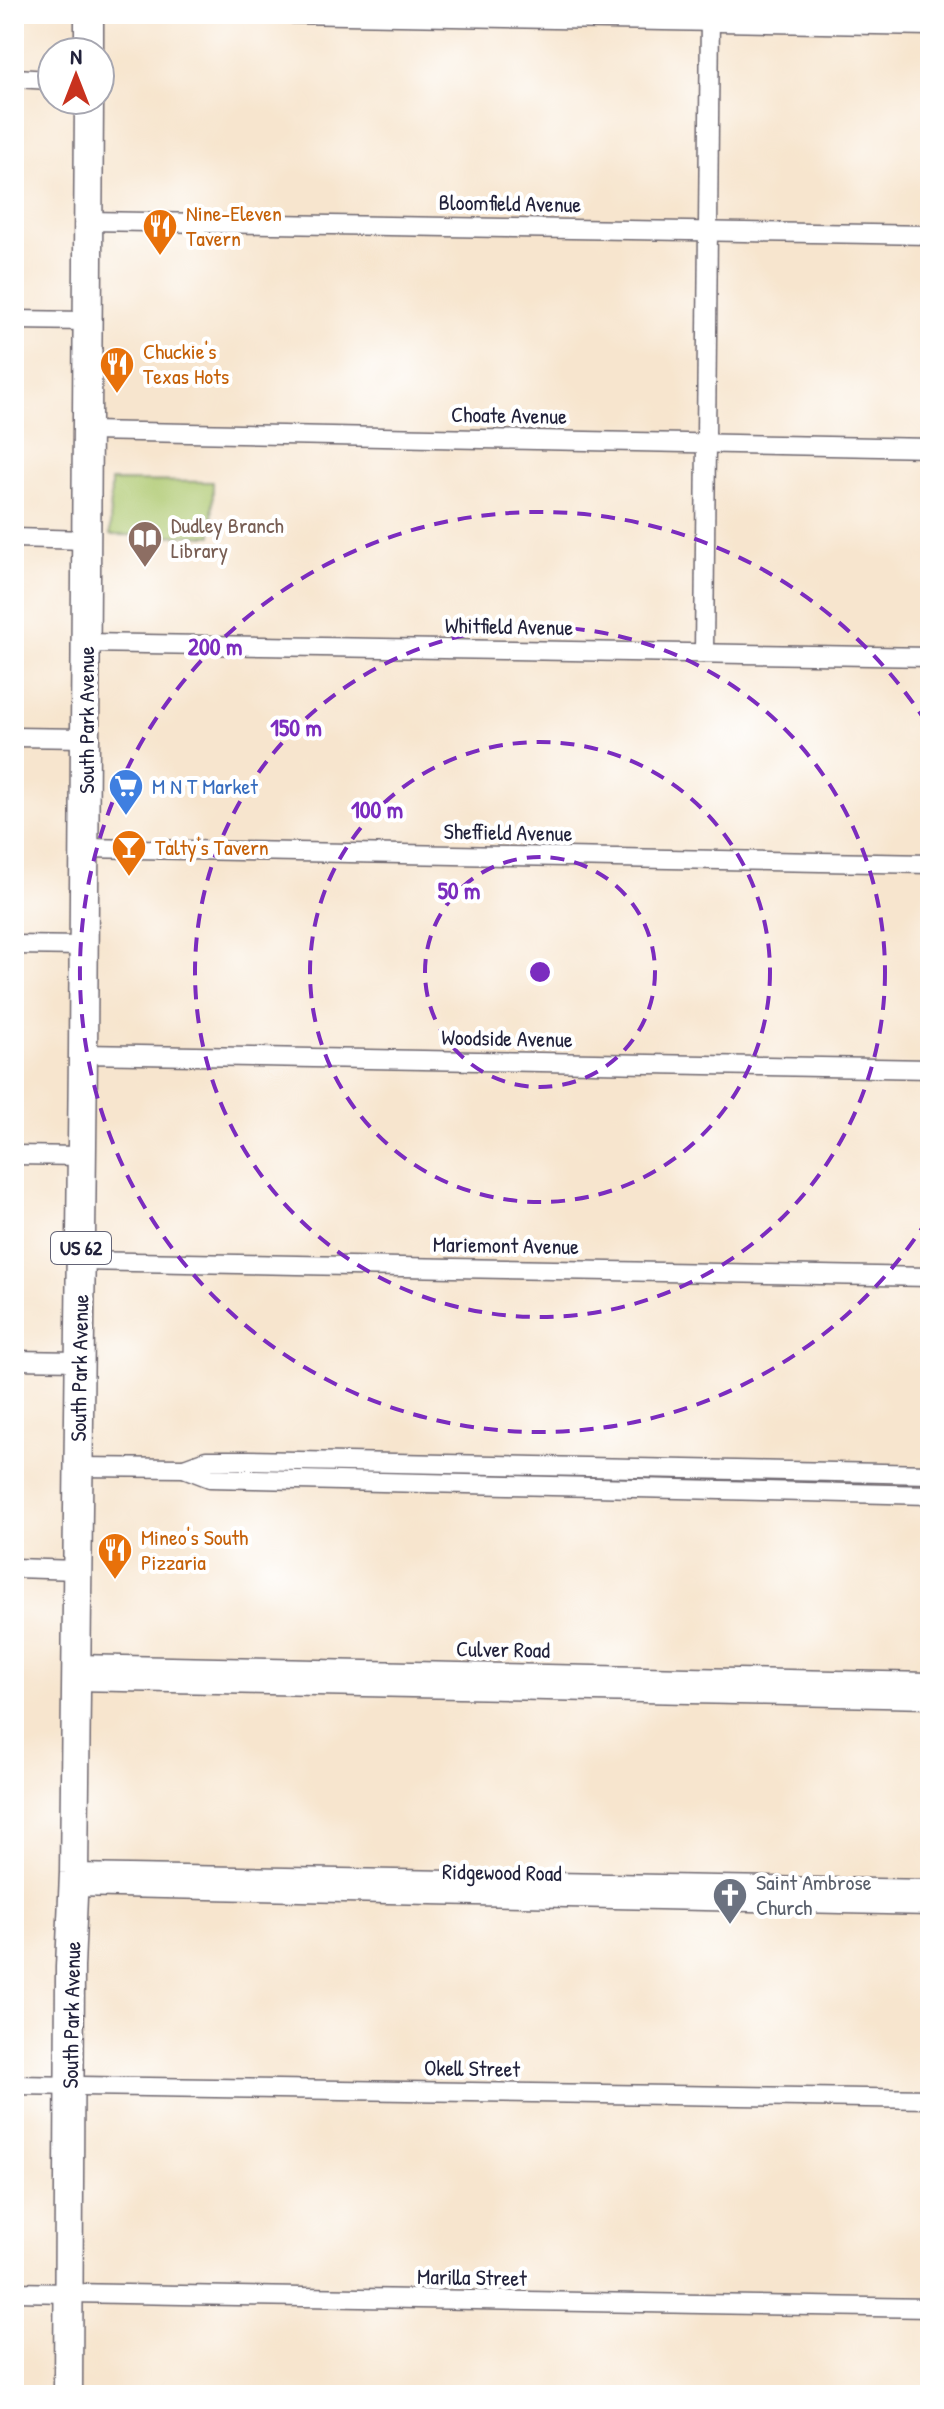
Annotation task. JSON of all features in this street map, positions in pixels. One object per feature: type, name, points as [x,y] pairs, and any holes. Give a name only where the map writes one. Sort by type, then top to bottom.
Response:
[{"type":"main road","points":[[89,14],[89,36]]},
{"type":"main road","name":"South Park Avenue","points":[[68,2395],[85,848],[89,116]]},
{"type":"street","points":[[293,14],[710,18],[930,26]]},
{"type":"street","points":[[704,653],[710,18]]},
{"type":"street","points":[[14,78],[36,79]]},
{"type":"street","name":"Bloomfield Avenue","points":[[89,221],[930,235]]},
{"type":"street","points":[[14,320],[88,321]]},
{"type":"street","name":"Choate Avenue","points":[[88,431],[930,448]]},
{"type":"street","points":[[14,538],[87,540]]},
{"type":"street","name":"Whitfield Avenue","points":[[86,643],[930,657]]},
{"type":"street","points":[[14,737],[85,738]]},
{"type":"street","name":"Sheffield Avenue","points":[[85,848],[930,864]]},
{"type":"street","points":[[14,945],[84,946]]},
{"type":"street","name":"Woodside Avenue","points":[[83,1054],[930,1069]]},
{"type":"street","points":[[14,1155],[82,1156]]},
{"type":"street","name":"Mariemont Avenue","points":[[81,1261],[930,1277]]},
{"type":"street","points":[[14,1360],[80,1361]]},
{"type":"street","points":[[184,1468],[206,1460],[930,1474]]},
{"type":"street","points":[[463,1485],[464,1465]]},
{"type":"street","points":[[78,1467],[184,1468],[210,1478],[930,1495]]},
{"type":"street","points":[[642,1468],[642,1489]]},
{"type":"street","points":[[812,1492],[813,1472]]},
{"type":"street","points":[[14,1568],[77,1570]]},
{"type":"street","name":"Culver Road","points":[[76,1672],[930,1682]]},
{"type":"street","name":"Culver Road","points":[[76,1672],[930,1699]]},
{"type":"street","name":"Ridgewood Road","points":[[74,1880],[779,1894],[930,1889]]},
{"type":"street","name":"Ridgewood Road","points":[[779,1894],[930,1906]]},
{"type":"street","name":"Okell Street","points":[[14,2085],[930,2099]]},
{"type":"street","name":"Marilla Street","points":[[14,2292],[930,2308]]},
{"type":"green space","points":[[111,481],[213,482],[212,536],[110,535]]},
{"type":"place","name":"Nine-Eleven Tavern","points":[[160,257]]},
{"type":"place","name":"Chuckie's Texas Hots","points":[[117,395]]},
{"type":"place","name":"Dudley Branch Library","points":[[145,569]]},
{"type":"place","name":"M N T Market","points":[[126,817]]},
{"type":"place","name":"Talty's Tavern","points":[[129,878]]},
{"type":"place","name":"Mineo's South Pizzaria","points":[[115,1581]]},
{"type":"place","name":"Saint Ambrose Church","points":[[730,1926]]}]
